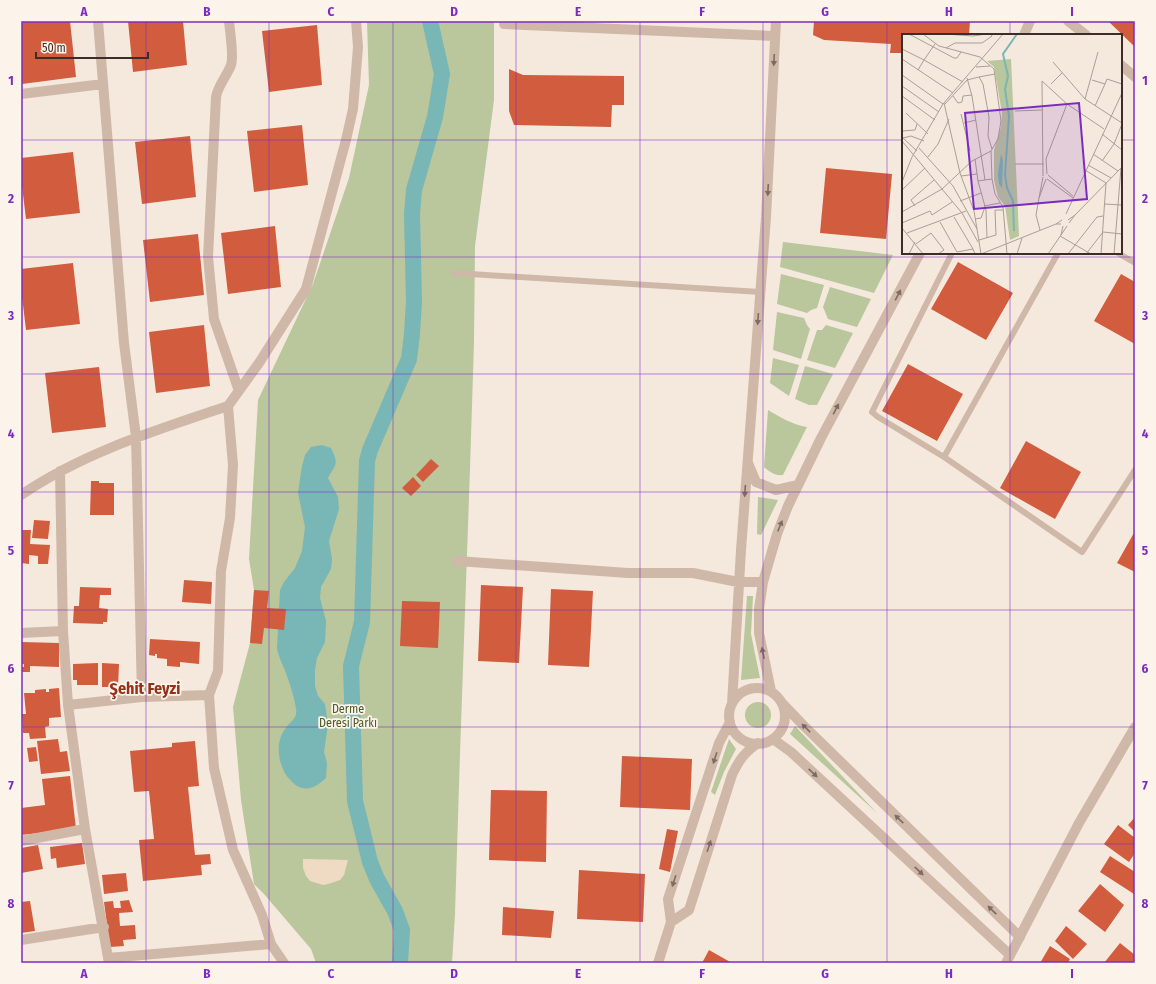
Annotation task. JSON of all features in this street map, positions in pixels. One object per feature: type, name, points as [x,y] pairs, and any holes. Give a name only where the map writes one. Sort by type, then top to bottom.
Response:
[{"type":"street","points":[[98,21],[124,343],[136,437],[142,697]]},
{"type":"street","points":[[229,21],[232,64],[218,89],[216,97],[208,257],[214,319],[239,391]]},
{"type":"street","points":[[21,495],[60,471],[136,437],[228,406],[259,363],[306,289],[353,109],[358,47],[356,21]]},
{"type":"street","points":[[776,21],[766,217],[739,582],[732,704],[730,713],[730,722],[734,731],[740,738],[748,742],[758,743],[773,739],[783,726],[785,710],[782,703]]},
{"type":"street","points":[[1024,34],[1030,21]]},
{"type":"street","points":[[1068,21],[1085,34]]},
{"type":"street","points":[[504,24],[775,36]]},
{"type":"street","points":[[1122,66],[1135,77]]},
{"type":"street","points":[[21,94],[103,84]]},
{"type":"street","points":[[771,691],[759,633],[759,609],[763,582],[777,534],[798,485],[821,438],[919,254]]},
{"type":"street","points":[[228,406],[233,465],[230,518],[221,571],[218,671],[208,695],[214,768],[233,850],[262,915],[271,944],[284,963]]},
{"type":"street","points":[[748,461],[756,482],[776,490],[798,485]]},
{"type":"street","points":[[60,471],[63,630],[68,705],[85,829],[109,961],[271,944]]},
{"type":"street","points":[[457,561],[628,573],[693,573],[739,582],[763,582]]},
{"type":"street","points":[[21,633],[63,630]]},
{"type":"street","points":[[732,704],[737,696],[745,691],[754,688],[763,688],[771,691],[804,726],[1020,937]]},
{"type":"street","points":[[68,705],[142,697],[208,695]]},
{"type":"street","points":[[658,963],[671,922],[668,899],[719,743],[730,722]]},
{"type":"street","points":[[773,739],[791,752],[1008,959],[1079,823],[1135,727]]},
{"type":"street","points":[[671,922],[689,910],[732,775],[738,762],[745,753],[758,743]]},
{"type":"street","points":[[21,841],[85,829]]},
{"type":"street","points":[[21,940],[104,927]]},
{"type":"lane","points":[[951,254],[872,412],[944,457],[1082,552],[1135,470]]},
{"type":"lane","points":[[944,457],[1057,254]]},
{"type":"lane","points":[[1120,254],[1135,263]]},
{"type":"lane","points":[[454,273],[760,292]]},
{"type":"green space","name":"Derme Deresi Parkı","points":[[367,21],[494,21],[494,100],[475,246],[470,469],[455,914],[452,963],[316,963],[311,949],[254,884],[241,800],[233,707],[250,643],[254,590],[249,559],[258,400],[313,284],[349,178],[369,85]]},
{"type":"green space","points":[[783,242],[893,255],[874,293],[780,267]]},
{"type":"green space","points":[[781,274],[824,285],[817,308],[807,313],[777,304]]},
{"type":"green space","points":[[830,287],[871,299],[857,327],[828,319],[823,307]]},
{"type":"green space","points":[[777,312],[804,318],[810,329],[801,359],[773,350]]},
{"type":"green space","points":[[826,325],[853,333],[835,368],[807,360],[817,330],[822,330]]},
{"type":"green space","points":[[773,358],[799,365],[789,396],[770,383]]},
{"type":"green space","points":[[805,366],[833,374],[817,405],[809,405],[795,399]]},
{"type":"green space","points":[[768,410],[792,423],[807,427],[783,475],[775,474],[764,467]]},
{"type":"green space","points":[[758,497],[778,500],[761,535],[757,534]]},
{"type":"green space","points":[[747,596],[753,596],[751,634],[760,678],[741,680]]},
{"type":"green space","points":[[758,702],[767,706],[771,715],[767,724],[758,728],[749,724],[745,715],[749,706]]},
{"type":"green space","points":[[795,726],[877,813],[790,734]]},
{"type":"green space","points":[[729,739],[736,749],[724,772],[715,795],[711,792]]},
{"type":"shaded area","points":[[303,859],[348,860],[344,875],[340,880],[323,885],[310,881],[306,876],[303,868]]},
{"type":"water","points":[[322,445],[331,448],[336,461],[336,464],[328,478],[338,497],[339,509],[329,541],[332,559],[331,569],[321,587],[320,598],[326,621],[325,642],[317,658],[315,670],[315,686],[318,696],[325,704],[328,725],[324,752],[327,763],[326,778],[316,786],[302,788],[293,783],[286,775],[281,764],[279,752],[282,734],[296,715],[291,688],[277,648],[280,590],[284,582],[295,568],[302,551],[305,527],[298,493],[305,455],[311,447]]},
{"type":"building","points":[[70,21],[76,77],[22,84],[21,22]]},
{"type":"building","points":[[128,21],[183,21],[187,65],[133,72]]},
{"type":"building","points":[[814,21],[970,21],[969,34],[902,34],[902,53],[890,53],[891,44],[824,40],[813,35]]},
{"type":"building","points":[[1108,21],[1135,21],[1135,47],[1122,34]]},
{"type":"building","points":[[317,25],[322,85],[269,92],[262,31]]},
{"type":"building","points":[[509,69],[523,75],[624,76],[624,105],[612,105],[611,127],[514,125],[509,111]]},
{"type":"building","points":[[302,125],[308,185],[254,192],[247,131]]},
{"type":"building","points":[[190,136],[196,197],[142,204],[135,142]]},
{"type":"building","points":[[73,152],[80,213],[26,219],[21,178],[21,158]]},
{"type":"building","points":[[826,168],[892,174],[886,239],[820,233]]},
{"type":"building","points":[[275,226],[281,287],[228,294],[221,233]]},
{"type":"building","points":[[198,234],[204,295],[150,302],[143,240]]},
{"type":"building","points":[[958,262],[1013,293],[986,340],[931,309]]},
{"type":"building","points":[[73,263],[80,324],[26,330],[21,288],[21,269]]},
{"type":"building","points":[[1121,274],[1135,282],[1135,344],[1094,321]]},
{"type":"building","points":[[204,325],[210,386],[156,393],[149,332]]},
{"type":"building","points":[[908,364],[963,394],[937,441],[882,411]]},
{"type":"building","points":[[99,367],[106,427],[52,433],[45,373]]},
{"type":"building","points":[[1026,441],[1081,472],[1055,519],[1000,488]]},
{"type":"building","points":[[431,459],[439,466],[423,482],[416,475]]},
{"type":"building","points":[[413,477],[421,486],[411,496],[402,488]]},
{"type":"building","points":[[91,481],[99,481],[99,483],[114,483],[114,515],[90,515]]},
{"type":"building","points":[[34,520],[50,521],[48,539],[32,538]]},
{"type":"building","points":[[21,530],[31,530],[30,544],[50,545],[48,564],[38,564],[38,556],[29,555],[29,564],[21,563]]},
{"type":"building","points":[[1135,531],[1135,572],[1117,563]]},
{"type":"building","points":[[184,580],[212,582],[211,604],[182,602]]},
{"type":"building","points":[[481,585],[523,587],[519,663],[478,661]]},
{"type":"building","points":[[80,587],[111,588],[111,595],[100,595],[99,608],[108,609],[107,622],[103,622],[103,624],[73,623],[74,606],[79,606]]},
{"type":"building","points":[[551,589],[593,591],[589,667],[548,665]]},
{"type":"building","points":[[254,590],[269,591],[267,608],[286,609],[284,630],[264,628],[262,644],[250,643]]},
{"type":"building","points":[[402,601],[440,602],[438,648],[400,646]]},
{"type":"building","points":[[150,639],[200,642],[199,664],[180,662],[180,667],[167,666],[167,659],[157,658],[157,654],[155,654],[155,656],[149,655]]},
{"type":"building","points":[[22,642],[59,643],[59,667],[30,666],[30,672],[21,672],[21,667],[24,667],[24,664],[21,664]]},
{"type":"building","points":[[98,663],[98,685],[77,685],[77,680],[73,680],[73,664]]},
{"type":"building","points":[[102,663],[119,664],[118,687],[102,687]]},
{"type":"building","points":[[59,688],[61,717],[49,718],[49,726],[45,727],[46,738],[30,739],[29,733],[23,733],[22,714],[26,714],[24,693],[35,693],[35,690],[46,689],[46,692],[49,692],[49,689]]},
{"type":"building","points":[[58,739],[60,752],[67,751],[70,771],[41,774],[37,741]]},
{"type":"building","points":[[195,741],[199,786],[188,787],[195,855],[210,854],[211,864],[201,865],[202,875],[143,881],[139,840],[154,839],[149,791],[134,792],[130,751],[172,747],[172,743]]},
{"type":"building","points":[[36,747],[38,761],[29,762],[27,748]]},
{"type":"building","points":[[622,756],[692,759],[690,810],[620,807]]},
{"type":"building","points":[[70,776],[76,829],[21,835],[21,808],[45,805],[42,779]]},
{"type":"building","points":[[491,790],[547,791],[546,862],[489,860]]},
{"type":"building","points":[[1135,817],[1135,832],[1128,825]]},
{"type":"building","points":[[1118,825],[1135,838],[1135,853],[1129,862],[1104,844]]},
{"type":"building","points":[[667,829],[678,831],[670,872],[659,869]]},
{"type":"building","points":[[82,843],[85,864],[57,868],[56,858],[51,859],[50,847]]},
{"type":"building","points":[[38,845],[43,869],[21,873],[21,848]]},
{"type":"building","points":[[1110,856],[1135,872],[1134,894],[1100,872]]},
{"type":"building","points":[[579,870],[645,874],[643,922],[577,919]]},
{"type":"building","points":[[126,873],[128,891],[104,894],[102,875]]},
{"type":"building","points":[[1100,884],[1124,905],[1105,932],[1078,911]]},
{"type":"building","points":[[129,900],[133,912],[119,913],[120,926],[135,925],[136,939],[123,940],[124,946],[110,947],[104,902],[113,901],[114,908],[121,908],[120,901]]},
{"type":"building","points":[[30,901],[35,931],[21,933],[21,902]]},
{"type":"building","points":[[503,907],[554,911],[551,938],[502,935]]},
{"type":"building","points":[[1066,926],[1087,944],[1073,959],[1055,941]]},
{"type":"building","points":[[1120,943],[1135,955],[1135,963],[1104,963]]},
{"type":"building","points":[[1050,946],[1070,959],[1068,963],[1040,963]]},
{"type":"building","points":[[709,950],[732,963],[702,963]]},
{"type":"waterway","points":[[400,963],[402,930],[395,911],[377,879],[370,862],[355,801],[351,666],[362,622],[367,461],[370,450],[409,359],[414,301],[412,214],[414,190],[435,117],[442,74],[430,21]]},
{"type":"district","name":"Şehit Feyzi","points":[[145,688]]}]
